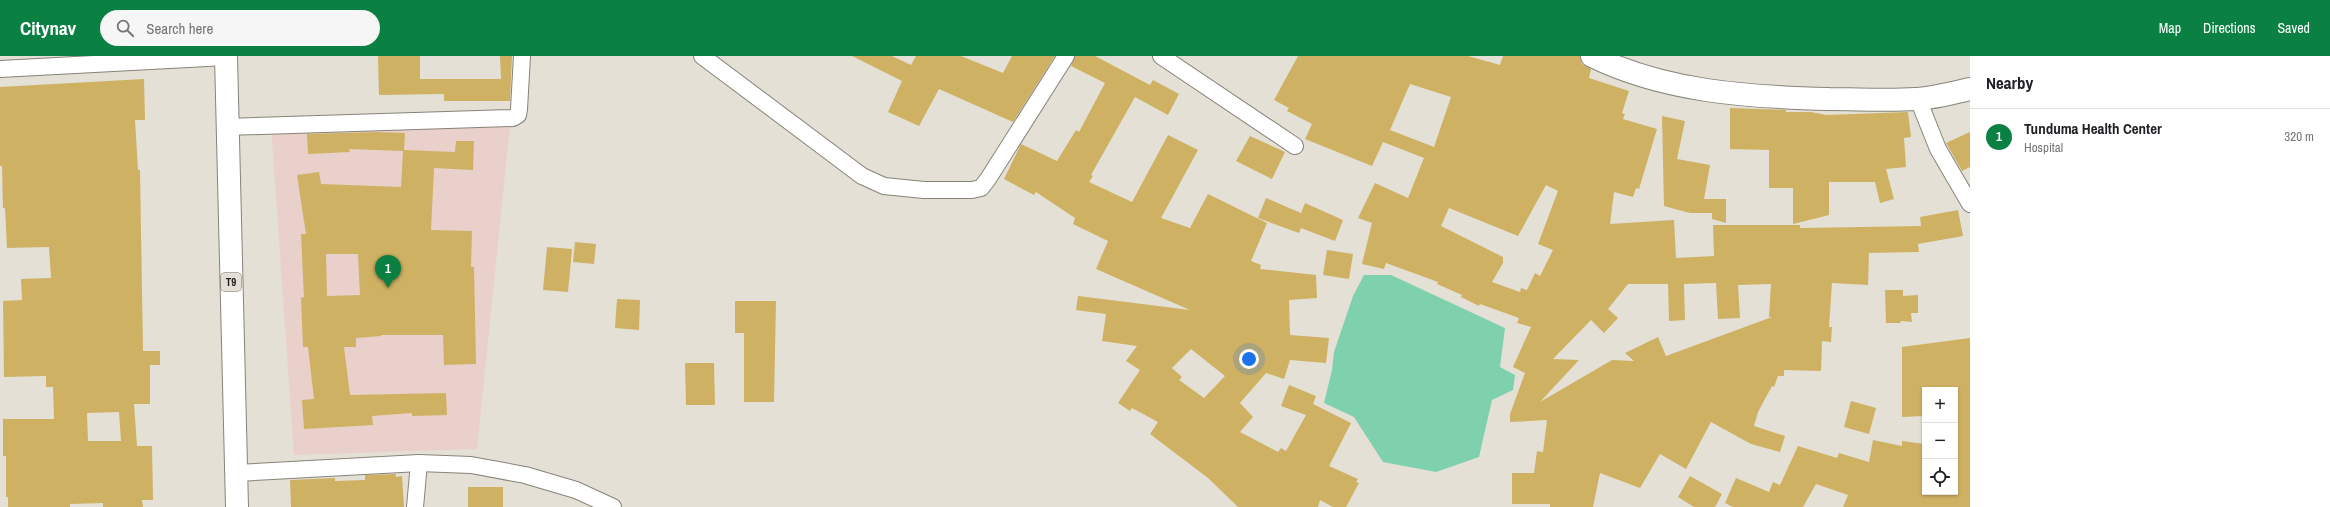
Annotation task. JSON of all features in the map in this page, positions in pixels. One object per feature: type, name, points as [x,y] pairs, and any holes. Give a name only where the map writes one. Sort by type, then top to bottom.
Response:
[{"type":"main road","name":"T9","points":[[226,56],[226,127],[237,507]]},
{"type":"main road","points":[[1592,56],[1609,64],[1671,82],[1721,93],[1760,97],[1918,99],[1970,89]]},
{"type":"street","points":[[0,69],[226,56]]},
{"type":"street","points":[[226,127],[513,118],[518,115],[519,109],[522,56]]},
{"type":"street","points":[[702,56],[862,176],[884,186],[906,190],[955,190],[980,188],[988,179],[1066,56]]},
{"type":"street","points":[[1161,56],[1295,146]]},
{"type":"street","points":[[1918,99],[1938,149],[1970,204]]},
{"type":"street","points":[[237,473],[419,463],[471,465],[525,475],[576,490],[613,507]]},
{"type":"street","points":[[415,507],[419,463]]},
{"type":"shaded area","points":[[510,126],[477,449],[294,455],[271,127]]},
{"type":"green space","points":[[1364,275],[1391,275],[1505,328],[1500,367],[1515,375],[1513,390],[1492,400],[1479,457],[1436,472],[1383,462],[1354,417],[1324,403],[1332,370],[1334,352],[1353,296]]},
{"type":"building","points":[[378,56],[420,56],[420,79],[501,79],[500,56],[512,56],[510,101],[444,101],[444,94],[379,95]]},
{"type":"building","points":[[852,56],[892,56],[911,65],[916,56],[961,56],[1003,73],[1012,56],[1055,56],[1013,122],[939,89],[919,126],[888,112],[902,81]]},
{"type":"building","points":[[1075,56],[1095,56],[1150,85],[1153,80],[1179,94],[1168,115],[1135,97],[1091,175],[1093,176],[1089,182],[1132,202],[1168,135],[1198,150],[1161,218],[1190,228],[1208,194],[1267,223],[1251,261],[1261,265],[1260,269],[1316,275],[1317,298],[1289,300],[1290,335],[1329,338],[1326,363],[1290,360],[1284,379],[1266,373],[1240,403],[1253,417],[1240,432],[1278,452],[1281,448],[1286,451],[1306,415],[1281,406],[1289,385],[1316,396],[1313,404],[1351,423],[1329,466],[1358,479],[1356,482],[1359,483],[1346,507],[1333,507],[1320,500],[1318,507],[1238,507],[1208,478],[1150,434],[1158,422],[1132,408],[1130,411],[1118,403],[1140,370],[1126,361],[1137,346],[1102,341],[1106,314],[1076,310],[1078,296],[1190,310],[1096,269],[1108,241],[1073,224],[1075,218],[1036,192],[1034,195],[1004,179],[1021,144],[1057,161],[1076,130],[1079,132],[1105,83],[1071,66]],"holes":[[[1191,349],[1225,376],[1204,398],[1179,380],[1182,377],[1172,368]]]},
{"type":"building","points":[[1298,56],[1468,56],[1500,65],[1503,56],[1580,56],[1582,64],[1591,69],[1589,78],[1629,91],[1622,113],[1625,114],[1623,119],[1657,129],[1639,189],[1636,188],[1633,197],[1614,192],[1610,224],[1674,220],[1676,258],[1714,256],[1713,225],[1800,225],[1800,228],[1921,226],[1920,217],[1958,210],[1963,236],[1918,244],[1919,252],[1869,253],[1868,285],[1832,283],[1829,327],[1832,327],[1831,342],[1822,341],[1821,371],[1784,370],[1784,376],[1778,376],[1774,387],[1772,386],[1758,412],[1754,426],[1785,436],[1780,452],[1751,444],[1711,422],[1686,469],[1660,454],[1640,488],[1600,473],[1593,507],[1550,507],[1550,504],[1512,504],[1512,473],[1534,473],[1537,451],[1543,452],[1547,420],[1510,422],[1510,414],[1525,373],[1513,367],[1531,327],[1517,323],[1519,318],[1480,304],[1479,306],[1461,297],[1462,295],[1437,284],[1438,282],[1386,263],[1384,269],[1362,264],[1372,223],[1358,218],[1375,183],[1408,198],[1424,158],[1383,142],[1372,166],[1305,139],[1312,124],[1287,111],[1289,108],[1274,100]],"holes":[[[1410,84],[1451,97],[1434,147],[1390,130]],[[1546,185],[1558,191],[1538,244],[1553,250],[1540,276],[1535,273],[1527,290],[1521,288],[1520,292],[1492,282],[1503,263],[1503,257],[1441,226],[1449,208],[1518,236]],[[1716,283],[1718,319],[1740,318],[1738,285],[1771,284],[1769,317],[1772,317],[1666,356],[1658,337],[1625,353],[1634,361],[1612,360],[1540,402],[1579,360],[1553,359],[1591,320],[1604,333],[1618,318],[1608,309],[1628,284],[1668,284],[1669,321],[1685,320],[1684,284]]]},
{"type":"building","points":[[144,79],[145,120],[135,120],[138,170],[140,170],[143,351],[160,351],[160,365],[150,365],[150,404],[134,404],[137,446],[152,446],[153,500],[142,500],[143,507],[103,507],[103,503],[70,504],[70,507],[8,507],[8,497],[6,497],[6,456],[3,456],[3,419],[54,419],[53,387],[46,387],[46,376],[4,377],[3,301],[22,300],[21,279],[51,278],[49,247],[7,248],[5,208],[3,208],[2,166],[0,166],[0,87]],"holes":[[[119,412],[121,441],[88,441],[87,413]]]},
{"type":"building","points":[[1730,108],[1786,110],[1786,112],[1811,112],[1826,115],[1908,112],[1911,137],[1904,138],[1906,167],[1886,169],[1894,199],[1880,203],[1875,182],[1829,182],[1829,215],[1793,224],[1793,188],[1769,188],[1769,150],[1730,149]]},
{"type":"building","points":[[1662,116],[1685,121],[1677,159],[1710,165],[1704,199],[1726,199],[1726,223],[1712,219],[1712,213],[1690,213],[1664,206]]},
{"type":"building","points":[[377,132],[405,133],[404,150],[455,152],[456,141],[474,141],[473,170],[434,168],[431,230],[472,231],[471,267],[474,267],[476,364],[444,365],[443,335],[381,335],[356,338],[356,347],[344,347],[350,395],[446,393],[447,415],[412,416],[412,413],[372,416],[373,425],[304,429],[302,400],[314,399],[308,347],[303,347],[301,298],[304,297],[301,234],[306,234],[297,175],[319,172],[321,184],[401,187],[403,151],[349,149],[350,152],[308,154],[307,134]],"holes":[[[326,254],[358,254],[360,295],[327,296]]]},
{"type":"building","points":[[1970,132],[1970,167],[1962,171],[1946,143]]},
{"type":"building","points":[[1250,136],[1285,152],[1272,179],[1236,161]]},
{"type":"building","points":[[1266,198],[1301,213],[1305,203],[1343,220],[1335,241],[1301,228],[1299,233],[1258,218]]},
{"type":"building","points":[[575,242],[596,244],[594,264],[573,262]]},
{"type":"building","points":[[547,247],[572,249],[568,292],[543,290]]},
{"type":"building","points":[[1327,250],[1353,254],[1349,279],[1323,275]]},
{"type":"building","points":[[1885,290],[1903,290],[1903,296],[1918,295],[1918,313],[1911,313],[1912,322],[1901,321],[1900,323],[1886,323]]},
{"type":"building","points":[[617,299],[640,300],[639,330],[615,328]]},
{"type":"building","points":[[735,301],[776,301],[774,402],[744,402],[744,333],[735,333]]},
{"type":"building","points":[[1970,338],[1970,507],[1843,507],[1848,495],[1816,484],[1803,507],[1733,507],[1725,503],[1736,478],[1769,492],[1773,482],[1780,485],[1798,446],[1837,458],[1839,453],[1869,462],[1873,440],[1902,446],[1902,441],[1922,444],[1922,495],[1958,495],[1958,387],[1922,387],[1922,416],[1902,417],[1902,347]]},
{"type":"building","points":[[685,363],[714,363],[715,405],[686,405]]},
{"type":"building","points":[[1851,401],[1876,408],[1869,434],[1844,427]]},
{"type":"building","points":[[396,474],[396,477],[402,476],[404,507],[291,507],[290,480],[335,478],[335,481],[365,480],[365,475]]},
{"type":"building","points":[[1690,476],[1722,494],[1715,507],[1694,507],[1678,497]]},
{"type":"building","points":[[468,487],[503,487],[503,507],[468,507]]},
{"type":"place","name":"Tunduma Health Center","points":[[388,288]]}]
